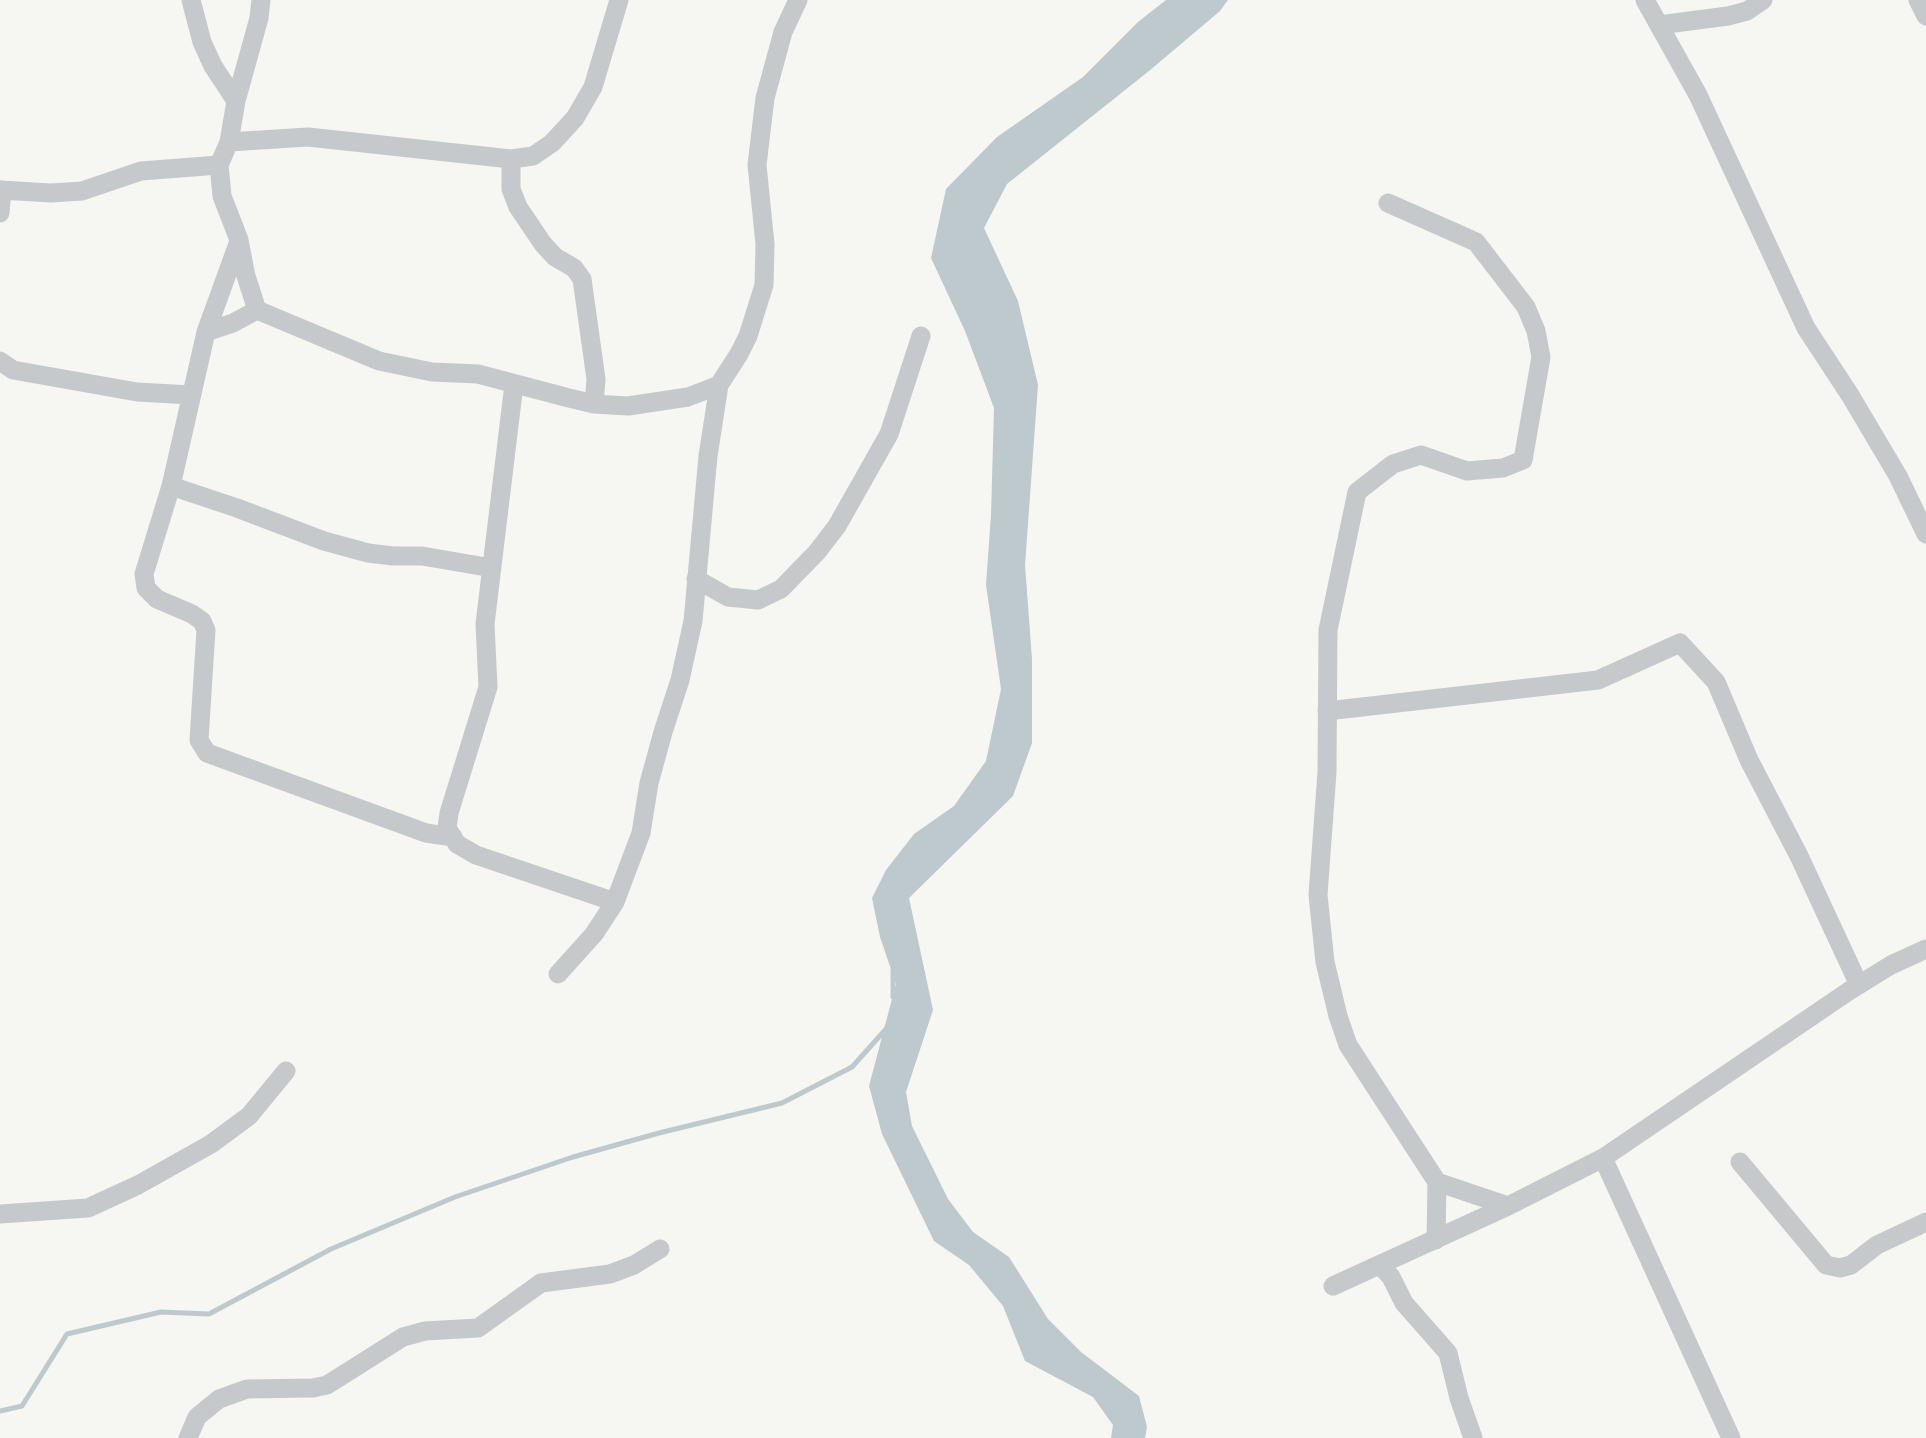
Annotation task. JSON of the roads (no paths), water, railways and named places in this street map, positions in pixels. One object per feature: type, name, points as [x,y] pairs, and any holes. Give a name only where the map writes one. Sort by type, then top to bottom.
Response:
[{"type":"street","points":[[191,0],[202,41],[213,66],[236,101]]},
{"type":"street","points":[[261,0],[259,18],[236,101],[229,142],[219,165],[222,196],[239,240],[246,276],[257,310],[379,361],[432,372],[478,374],[594,404],[628,406],[652,403],[688,397],[719,385]]},
{"type":"street","points":[[229,142],[308,136],[511,159],[533,156],[552,143],[575,118],[593,87],[619,0]]},
{"type":"street","points":[[558,974],[594,934],[614,902],[641,833],[649,783],[680,680],[693,621],[708,456],[719,385],[748,336],[764,285],[765,244],[757,165],[765,97],[783,32],[798,0]]},
{"type":"street","points":[[1645,0],[1698,95],[1806,328],[1892,465],[1926,534]]},
{"type":"street","points":[[1659,26],[1747,11],[1763,0]]},
{"type":"street","points":[[1918,0],[1926,16]]},
{"type":"street","points":[[511,159],[511,189],[518,207],[543,244],[555,257],[574,268],[582,279],[596,379],[594,404]]},
{"type":"street","points":[[0,213],[1,190],[51,193],[82,191],[141,171],[219,165]]},
{"type":"street","points":[[1388,203],[1476,242],[1526,307],[1536,331],[1541,357],[1523,460],[1503,468],[1467,471],[1421,455],[1392,464],[1357,492],[1328,630],[1327,772],[1318,895],[1325,962],[1348,1045],[1437,1182],[1436,1240]]},
{"type":"street","points":[[239,240],[206,332],[172,486],[144,575],[146,588],[156,599],[192,614],[202,621],[206,630],[199,740],[207,753],[425,833],[453,837]]},
{"type":"street","points":[[206,332],[233,323],[257,310]]},
{"type":"street","points":[[696,579],[727,597],[758,600],[781,589],[817,552],[837,526],[889,434],[921,336]]},
{"type":"street","points":[[0,361],[13,370],[100,386],[137,392],[191,394]]},
{"type":"street","points":[[514,384],[485,624],[488,687],[449,813],[447,828],[457,844],[476,855],[614,902]]},
{"type":"street","points":[[172,486],[324,541],[357,550],[393,556],[422,556],[492,568]]},
{"type":"street","points":[[1327,711],[1598,680],[1680,643],[1716,682],[1749,761],[1860,985]]},
{"type":"street","points":[[1333,1286],[1508,1206],[1603,1158],[1860,985],[1891,965],[1926,949]]},
{"type":"street","points":[[0,1214],[88,1208],[138,1185],[211,1144],[249,1116],[286,1071]]},
{"type":"street","points":[[1603,1158],[1731,1438]]},
{"type":"street","points":[[1740,1162],[1826,1265],[1840,1268],[1851,1265],[1877,1245],[1926,1222]]},
{"type":"street","points":[[1437,1182],[1508,1206]]},
{"type":"street","points":[[188,1438],[197,1417],[219,1399],[247,1389],[313,1388],[327,1385],[403,1337],[425,1331],[478,1328],[541,1283],[610,1274],[634,1265],[660,1249]]},
{"type":"street","points":[[1380,1265],[1391,1277],[1404,1303],[1448,1353],[1459,1398],[1473,1438]]},
{"type":"waterway","points":[[893,969],[893,997]]},
{"type":"waterway","points":[[0,1411],[22,1406],[67,1334],[161,1312],[209,1314],[331,1249],[455,1197],[573,1157],[782,1103],[852,1067],[887,1028]]}]
